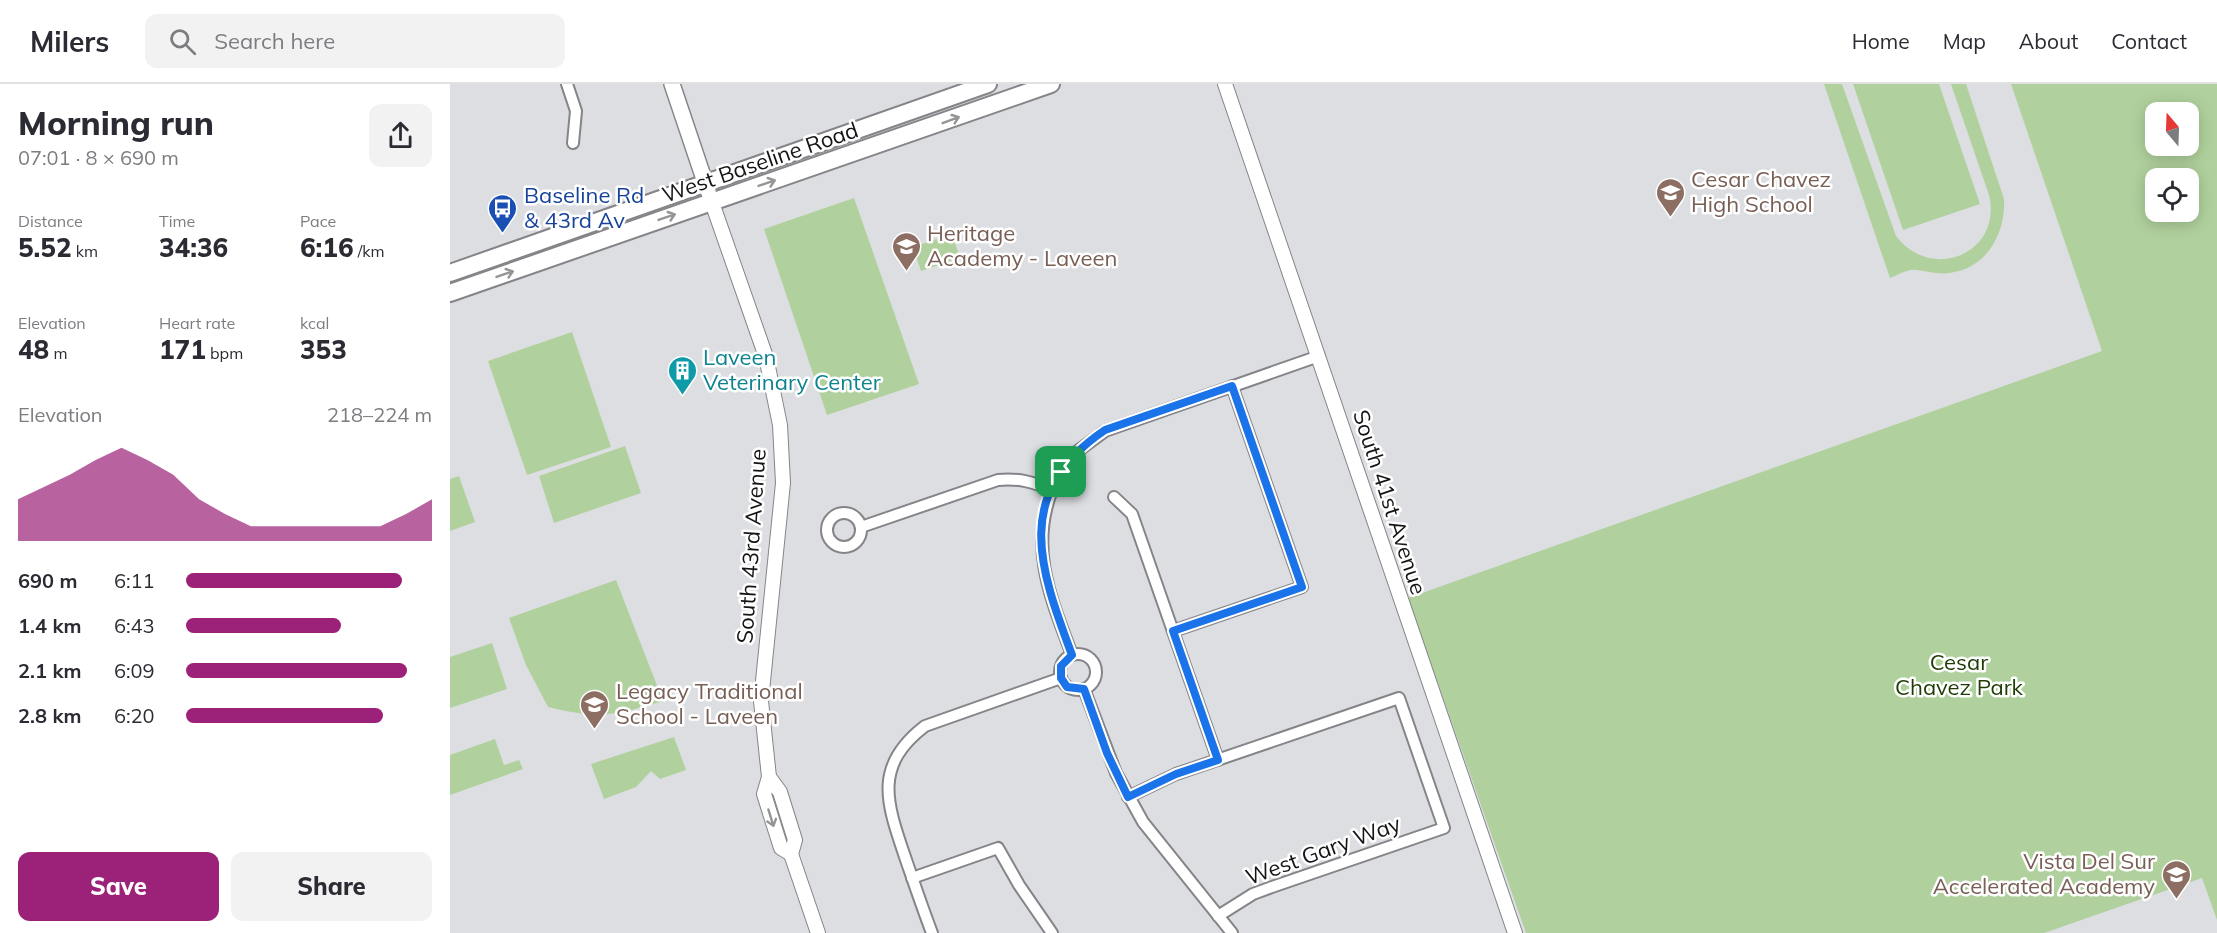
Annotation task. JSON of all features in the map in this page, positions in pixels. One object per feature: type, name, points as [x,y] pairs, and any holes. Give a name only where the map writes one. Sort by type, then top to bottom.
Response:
[{"type":"main road","name":"South 43rd Avenue","points":[[672,84],[708,192]]},
{"type":"main road","name":"West Baseline Road","points":[[450,294],[988,84]]},
{"type":"main road","name":"West Baseline Road","points":[[450,273],[1051,84]]},
{"type":"street","points":[[567,84],[576,111],[573,143]]},
{"type":"street","name":"South 41st Avenue","points":[[1225,84],[1515,933]]},
{"type":"street","name":"South 43rd Avenue","points":[[708,192],[766,357],[780,425],[783,483],[761,701],[769,777],[764,794],[781,848],[792,854],[818,933]]},
{"type":"street","points":[[1072,655],[1042,566],[1041,529],[1043,513],[1052,490],[1075,453],[1105,430],[1319,356]]},
{"type":"street","points":[[1173,631],[1302,587],[1232,386]]},
{"type":"street","points":[[861,527],[998,480],[1014,478],[1033,481],[1052,490]]},
{"type":"street","points":[[1114,497],[1132,514],[1218,760],[1167,778],[1128,797]]},
{"type":"street","points":[[1072,655],[1085,655],[1094,663],[1096,669],[1094,682],[1084,689],[1067,687],[1061,678],[1061,666],[1072,655]]},
{"type":"street","points":[[932,933],[891,814],[887,794],[896,756],[909,738],[925,726],[1061,678]]},
{"type":"street","points":[[1084,689],[1107,753],[1128,797],[1160,845],[1232,933]]},
{"type":"street","name":"West Gary Way","points":[[1218,760],[1399,699],[1444,828],[1253,894],[1218,916]]},
{"type":"street","points":[[912,878],[998,848],[1019,885],[1052,933]]},
{"type":"green space","points":[[1824,84],[1842,84],[1896,236],[1911,250],[1928,258],[1945,259],[1961,255],[1975,246],[1985,232],[1990,215],[1989,195],[1951,84],[1966,84],[2004,199],[2004,212],[1997,237],[1983,257],[1973,265],[1949,273],[1910,270],[1890,278]]},
{"type":"green space","points":[[1853,84],[1939,84],[1980,204],[1903,230]]},
{"type":"green space","name":"Cesar Chavez Park","points":[[2011,84],[2217,84],[2217,920],[2202,878],[2044,933],[1526,933],[1408,598],[2102,351]]},
{"type":"green space","points":[[854,198],[919,384],[827,415],[764,229]]},
{"type":"green space","points":[[952,234],[960,258],[921,271],[913,247]]},
{"type":"green space","points":[[572,332],[611,447],[527,475],[488,361]]},
{"type":"green space","points":[[625,446],[641,493],[554,523],[539,476]]},
{"type":"green space","points":[[459,476],[475,522],[450,531],[450,479]]},
{"type":"green space","points":[[616,580],[663,701],[619,713],[606,714],[580,713],[548,707],[526,665],[509,618]]},
{"type":"green space","points":[[492,643],[507,689],[450,708],[450,657]]},
{"type":"green space","points":[[674,737],[686,770],[660,779],[651,771],[636,787],[604,799],[591,764]]},
{"type":"green space","points":[[495,739],[504,765],[519,760],[523,769],[450,795],[450,755]]},
{"type":"place","name":"Cesar Chavez High School","points":[[1670,218]]},
{"type":"place","name":"Baseline Rd & 43rd Av","points":[[503,234]]},
{"type":"place","name":"Heritage Academy - Laveen","points":[[906,272]]},
{"type":"place","name":"Laveen Veterinary Center","points":[[682,396]]},
{"type":"place","name":"Legacy Traditional School - Laveen","points":[[595,730]]},
{"type":"place","name":"Vista Del Sur Accelerated Academy","points":[[2176,900]]},
{"type":"route","points":[[1232,386],[1302,587],[1173,631],[1218,760],[1176,774],[1128,797],[1107,753],[1084,689],[1072,690],[1063,683],[1061,678],[1061,666],[1067,657],[1072,655],[1042,566],[1040,545],[1043,513],[1061,472],[1075,453],[1105,430],[1232,386]]}]
